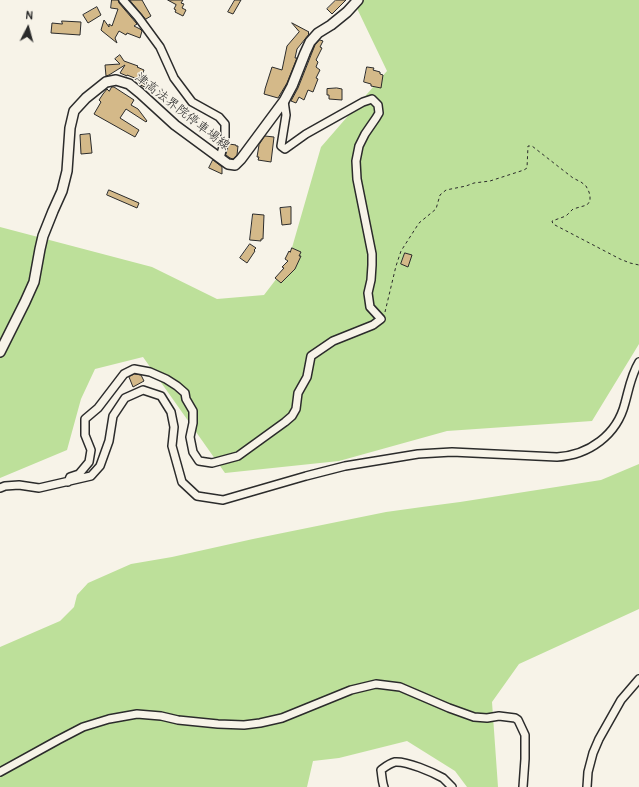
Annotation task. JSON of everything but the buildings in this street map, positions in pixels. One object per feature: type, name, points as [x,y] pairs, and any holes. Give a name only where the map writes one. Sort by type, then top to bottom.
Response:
[{"type":"main road","name":"津高法界院停車場線","points":[[0,352],[34,282],[43,236],[62,191],[67,171],[70,128],[74,111],[86,98],[106,82],[116,80],[129,84],[175,125],[228,164],[235,165],[284,101],[292,86],[304,53],[310,42],[318,33],[347,12],[358,0]]},
{"type":"street","points":[[123,0],[138,17],[160,47],[174,78],[192,102],[219,117],[225,124],[225,139],[220,158]]},
{"type":"street","points":[[68,482],[70,477],[79,474],[89,462],[91,450],[85,435],[85,419],[98,408],[124,374],[134,369],[150,372],[166,379],[185,393],[186,399],[193,411],[193,423],[190,437],[193,452],[198,461],[212,463],[238,456],[292,416],[296,409],[298,392],[307,378],[311,356],[333,341],[373,325],[381,319],[370,307],[368,293],[371,280],[372,254],[357,179],[356,161],[359,146],[379,113],[378,105],[372,99],[363,102],[306,134],[285,149],[281,146],[286,115],[284,101]]},
{"type":"street","points":[[0,488],[19,485],[39,488],[91,476],[100,466],[109,441],[114,416],[125,398],[143,390],[161,396],[171,412],[174,427],[172,446],[182,482],[197,496],[223,500],[345,466],[418,454],[452,452],[565,457],[594,446],[606,437],[618,422],[625,405],[629,386],[639,362]]},
{"type":"street","points":[[587,787],[588,772],[593,753],[599,739],[621,700],[639,679]]},
{"type":"street","points":[[0,772],[83,727],[109,719],[137,714],[218,724],[244,725],[260,723],[282,718],[351,690],[376,684],[400,687],[449,708],[474,716],[487,718],[499,716],[515,718],[518,720],[525,735],[523,787]]},
{"type":"street","points":[[384,787],[382,783],[381,770],[394,762],[408,764],[430,772],[444,779],[452,787]]},
{"type":"path","points":[[381,319],[386,310],[401,251],[419,223],[436,209],[440,195],[446,190],[474,183],[490,181],[524,170],[527,168],[528,146],[532,146],[573,178],[581,182],[590,192],[590,201],[587,205],[573,209],[566,216],[552,221],[553,224],[620,259],[639,265]]},
{"type":"green space","points":[[353,0],[639,0],[639,344],[592,421],[447,431],[339,461],[225,473],[143,357],[95,369],[81,399],[67,450],[0,478],[0,227],[152,267],[217,299],[264,295],[287,265],[321,147],[387,71]]},
{"type":"green space","points":[[639,464],[639,609],[519,664],[492,702],[498,787],[467,787],[455,771],[407,741],[339,758],[313,761],[307,787],[0,787],[0,647],[60,621],[74,607],[77,595],[88,583],[131,564],[172,557],[386,512],[601,480]]}]
